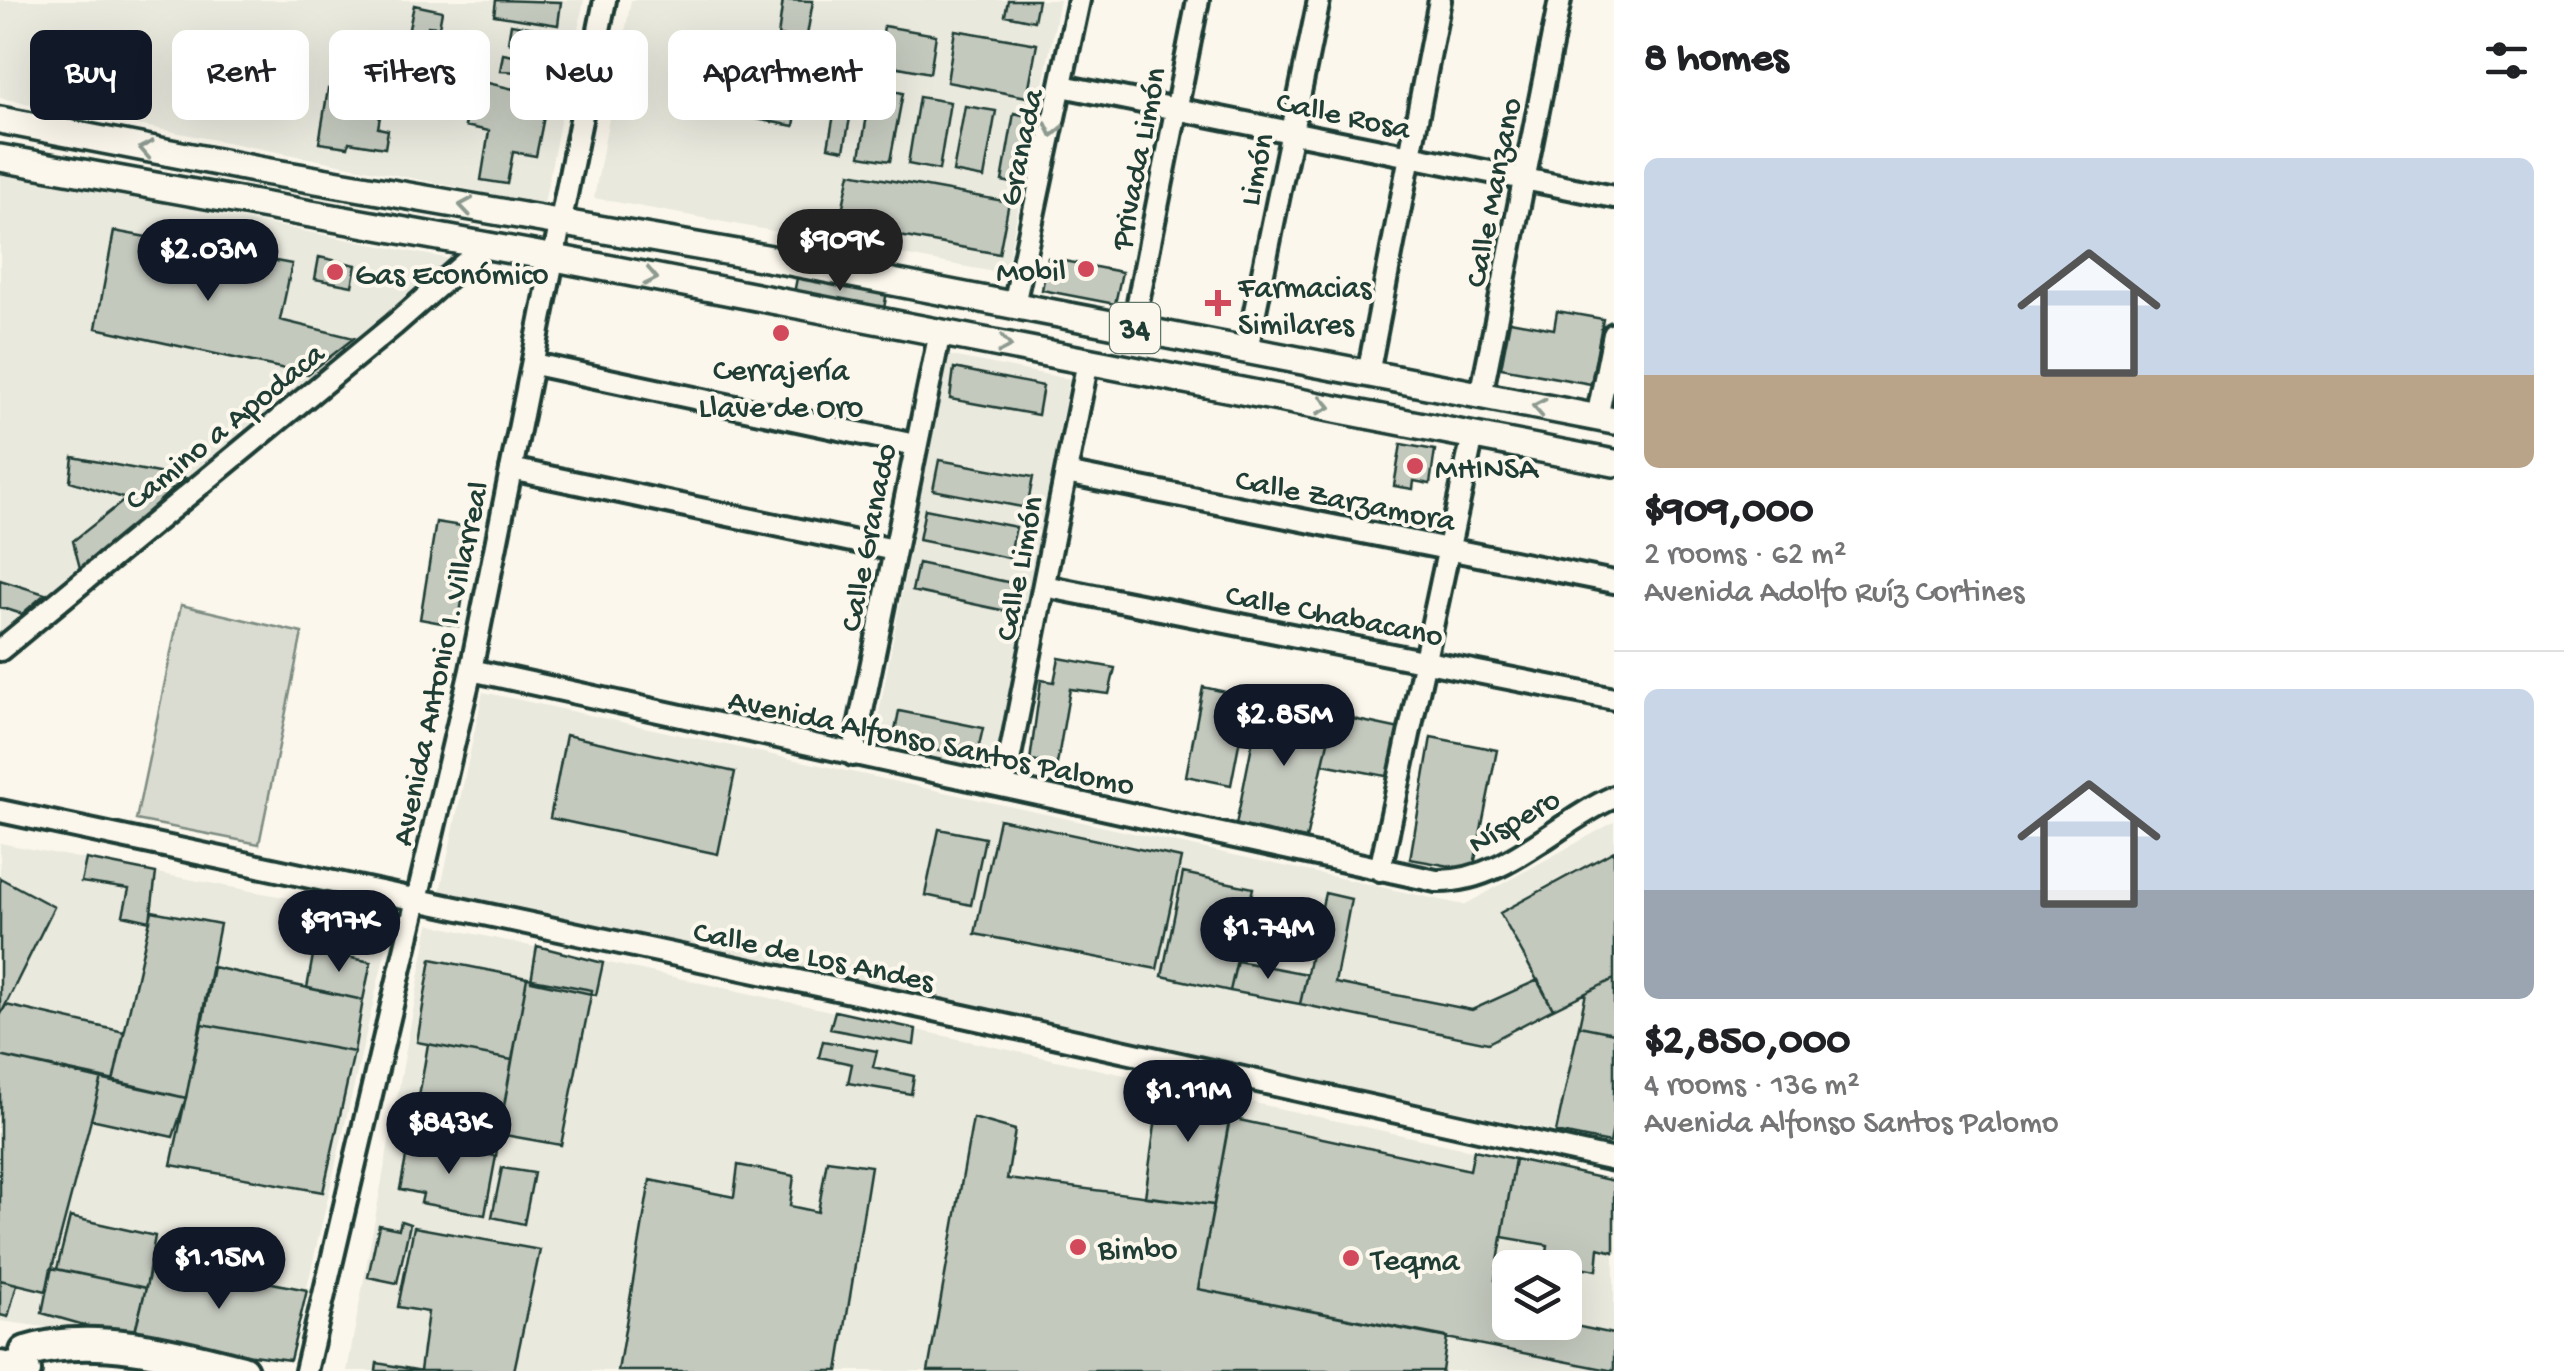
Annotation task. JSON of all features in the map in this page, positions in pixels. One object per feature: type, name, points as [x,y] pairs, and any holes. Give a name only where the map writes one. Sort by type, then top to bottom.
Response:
[{"type":"highway","points":[[13,1360],[68,1342],[109,1345],[242,1371]]},
{"type":"highway","points":[[13,1360],[140,1371]]},
{"type":"main road","name":"34","points":[[0,120],[283,175],[562,221],[1014,305],[1606,420]]},
{"type":"main road","name":"34","points":[[0,158],[555,258],[1614,463]]},
{"type":"street","points":[[562,221],[605,0]]},
{"type":"street","name":"Granada","points":[[1014,305],[1079,0]]},
{"type":"street","name":"Privada Limón","points":[[1133,328],[1198,0]]},
{"type":"street","name":"Limón","points":[[1246,350],[1319,0]]},
{"type":"street","points":[[1368,374],[1440,0]]},
{"type":"street","name":"Calle Manzano","points":[[1481,396],[1560,0]]},
{"type":"street","name":"Calle Rosa","points":[[1062,86],[1614,196]]},
{"type":"street","name":"Avenida Antonio I. Villarreal","points":[[306,1371],[471,670],[562,221]]},
{"type":"street","name":"Camino a Apodaca","points":[[0,650],[484,246]]},
{"type":"street","name":"Calle Granado","points":[[853,754],[940,332]]},
{"type":"street","points":[[1606,420],[1614,334]]},
{"type":"street","name":"Calle Limón","points":[[1004,786],[1088,361]]},
{"type":"street","points":[[534,364],[915,445]]},
{"type":"street","points":[[1380,870],[1473,435]]},
{"type":"street","points":[[511,469],[894,550]]},
{"type":"street","name":"Calle Zarzamora","points":[[1066,473],[1614,582]]},
{"type":"street","name":"Calle Chabacano","points":[[1044,586],[1614,699]]},
{"type":"street","name":"Avenida Alfonso Santos Palomo","points":[[471,670],[1380,870]]},
{"type":"street","name":"Níspero","points":[[1380,870],[1436,881],[1474,877],[1614,796]]},
{"type":"street","name":"Calle de Los Andes","points":[[0,811],[1614,1160]]},
{"type":"shaded area","points":[[0,0],[584,0],[578,30],[510,30],[510,120],[560,120],[544,204],[113,120],[152,120],[152,30],[30,30],[30,104],[0,98]]},
{"type":"shaded area","points":[[631,0],[1060,0],[1005,274],[594,198],[609,120],[648,120],[648,30],[625,30]]},
{"type":"shaded area","points":[[0,173],[455,260],[0,635]]},
{"type":"shaded area","points":[[947,355],[1069,379],[995,774],[872,750]]},
{"type":"shaded area","points":[[181,605],[302,633],[259,844],[136,820]]},
{"type":"shaded area","points":[[483,692],[1464,905],[1614,822],[1614,1144],[440,892]]},
{"type":"shaded area","points":[[0,843],[393,918],[290,1360],[0,1321]]},
{"type":"shaded area","points":[[429,924],[1614,1181],[1614,1371],[347,1371]]},
{"type":"building","points":[[496,0],[561,2],[558,25],[494,15]]},
{"type":"building","points":[[783,0],[813,1],[808,30],[779,30]]},
{"type":"building","points":[[1008,0],[1038,0],[1034,21],[1005,15]]},
{"type":"building","points":[[414,5],[442,11],[439,27],[409,30]]},
{"type":"building","points":[[511,24],[546,30],[510,30]]},
{"type":"building","points":[[884,26],[936,35],[930,73],[896,66],[896,30],[883,30]]},
{"type":"building","points":[[955,30],[1037,44],[1027,97],[947,82]]},
{"type":"building","points":[[503,54],[510,55],[510,72],[500,71]]},
{"type":"building","points":[[490,83],[510,88],[510,120],[543,120],[536,156],[513,152],[507,184],[481,180],[489,131],[465,126],[466,120],[490,120]]},
{"type":"building","points":[[328,89],[329,120],[379,120],[378,128],[388,130],[385,148],[349,142],[348,147],[319,143]]},
{"type":"building","points":[[896,92],[903,93],[890,161],[860,156],[866,120],[896,120]]},
{"type":"building","points":[[919,97],[950,102],[939,170],[908,164]]},
{"type":"building","points":[[965,106],[996,111],[984,178],[953,172]]},
{"type":"building","points":[[1014,113],[1030,117],[1017,184],[1002,181]]},
{"type":"building","points":[[761,120],[795,120],[794,126]]},
{"type":"building","points":[[833,120],[850,120],[844,150],[828,147]]},
{"type":"building","points":[[850,173],[1009,202],[999,254],[839,225]]},
{"type":"building","points":[[114,231],[292,264],[280,320],[354,338],[308,374],[96,328]]},
{"type":"building","name":"Gas Económico","points":[[319,257],[356,265],[352,286],[315,279]]},
{"type":"building","points":[[1048,258],[1122,272],[1115,304],[1042,290]]},
{"type":"building","points":[[798,273],[887,291],[883,315],[793,298]]},
{"type":"building","points":[[1557,311],[1603,319],[1591,384],[1501,368],[1510,321],[1554,329]]},
{"type":"building","points":[[954,368],[1043,386],[1038,415],[950,399]]},
{"type":"building","name":"MHINSA","points":[[1401,444],[1435,450],[1430,484],[1414,481],[1413,489],[1394,486]]},
{"type":"building","points":[[73,457],[185,478],[81,572],[73,541],[126,499],[70,481]]},
{"type":"building","points":[[939,460],[1033,477],[1027,508],[933,490]]},
{"type":"building","points":[[925,509],[1016,527],[1009,558],[919,540]]},
{"type":"building","points":[[436,522],[474,528],[458,626],[420,619]]},
{"type":"building","points":[[918,563],[1012,583],[1006,611],[912,591]]},
{"type":"building","points":[[0,580],[45,594],[22,614],[0,607]]},
{"type":"building","points":[[1059,658],[1115,668],[1109,694],[1070,689],[1057,764],[1030,761],[1041,680],[1054,682]]},
{"type":"building","points":[[1203,687],[1248,697],[1231,785],[1186,776]]},
{"type":"building","points":[[1261,699],[1334,715],[1306,839],[1236,825]]},
{"type":"building","points":[[899,711],[983,728],[976,759],[893,741]]},
{"type":"building","points":[[1334,715],[1400,729],[1391,777],[1323,764]]},
{"type":"building","points":[[566,735],[735,772],[718,854],[550,818]]},
{"type":"building","points":[[1431,737],[1497,750],[1473,870],[1410,859]]},
{"type":"building","points":[[999,819],[1181,858],[1157,969],[975,934]]},
{"type":"building","points":[[939,829],[985,838],[971,905],[925,895]]},
{"type":"building","points":[[1614,851],[1614,979],[1553,1009],[1500,913]]},
{"type":"building","points":[[86,859],[156,873],[150,921],[123,915],[129,889],[81,882]]},
{"type":"building","points":[[1183,873],[1253,888],[1230,991],[1162,976]]},
{"type":"building","points":[[0,878],[54,907],[0,1016]]},
{"type":"building","points":[[1325,893],[1351,899],[1335,983],[1472,1010],[1538,980],[1553,1009],[1488,1043],[1300,1004]]},
{"type":"building","points":[[152,911],[220,924],[186,1098],[113,1082]]},
{"type":"building","points":[[537,946],[603,963],[596,995],[531,981]]},
{"type":"building","points":[[314,950],[371,962],[363,1000],[307,988]]},
{"type":"building","points":[[431,959],[527,978],[512,1060],[417,1042]]},
{"type":"building","points":[[1237,961],[1307,974],[1300,1004],[1230,991]]},
{"type":"building","points":[[213,967],[363,1000],[354,1052],[202,1024]]},
{"type":"building","points":[[527,978],[592,990],[561,1145],[499,1134]]},
{"type":"building","points":[[1614,979],[1614,1033],[1579,1026],[1586,993]]},
{"type":"building","points":[[6,1005],[124,1032],[113,1082],[0,1056],[0,1016]]},
{"type":"building","points":[[835,1011],[916,1029],[914,1045],[830,1029]]},
{"type":"building","points":[[202,1024],[354,1052],[323,1192],[171,1165]]},
{"type":"building","points":[[1579,1026],[1614,1033],[1614,1123],[1610,1143],[1556,1132]]},
{"type":"building","points":[[823,1041],[877,1051],[873,1067],[914,1076],[911,1094],[848,1083],[852,1064],[819,1057]]},
{"type":"building","points":[[428,1044],[512,1060],[499,1134],[415,1120]]},
{"type":"building","points":[[0,1056],[102,1078],[46,1291],[0,1280]]},
{"type":"building","points":[[102,1078],[186,1098],[173,1137],[91,1119]]},
{"type":"building","points":[[1161,1082],[1233,1098],[1214,1205],[1145,1197]]},
{"type":"building","name":"Bimbo","points":[[973,1118],[1015,1130],[1007,1179],[1214,1205],[1198,1289],[1447,1337],[1442,1371],[928,1371]]},
{"type":"building","name":"Teqma","points":[[1230,1118],[1470,1170],[1474,1150],[1515,1159],[1500,1250],[1492,1250],[1492,1340],[1582,1340],[1582,1327],[1614,1334],[1614,1371],[1198,1289]]},
{"type":"building","points":[[415,1120],[499,1134],[496,1156],[412,1141]]},
{"type":"building","points":[[409,1142],[496,1156],[485,1215],[421,1203],[423,1194],[400,1189]]},
{"type":"building","points":[[1515,1159],[1614,1181],[1614,1252],[1599,1248],[1597,1270],[1582,1267],[1582,1250],[1547,1250],[1548,1245],[1502,1237]]},
{"type":"building","points":[[827,1160],[871,1166],[838,1371],[618,1371],[650,1180],[734,1197],[738,1165],[794,1176],[790,1206],[818,1212]]},
{"type":"building","points":[[502,1168],[534,1173],[524,1224],[492,1217]]},
{"type":"building","points":[[70,1217],[155,1236],[146,1288],[57,1269]]},
{"type":"building","points":[[401,1221],[410,1224],[397,1283],[368,1277],[379,1225],[399,1229]]},
{"type":"building","points":[[414,1227],[540,1250],[514,1371],[420,1371],[428,1312],[398,1307]]},
{"type":"building","points":[[153,1259],[307,1290],[290,1360],[133,1339]]},
{"type":"building","points":[[51,1268],[146,1288],[133,1339],[42,1313]]},
{"type":"building","points":[[0,1280],[17,1284],[8,1317],[0,1315]]},
{"type":"building","points":[[377,1363],[422,1371],[376,1371]]},
{"type":"place","name":"Mobil","points":[[1086,269]]},
{"type":"place","name":"Gas Económico","points":[[335,272]]},
{"type":"place","name":"Farmacias Similares","points":[[1218,303]]},
{"type":"place","name":"Cerrajería Llave de Oro","points":[[781,333]]},
{"type":"place","name":"MHINSA","points":[[1415,466]]},
{"type":"place","name":"Bimbo","points":[[1078,1247]]},
{"type":"place","name":"Teqma","points":[[1351,1258]]}]
